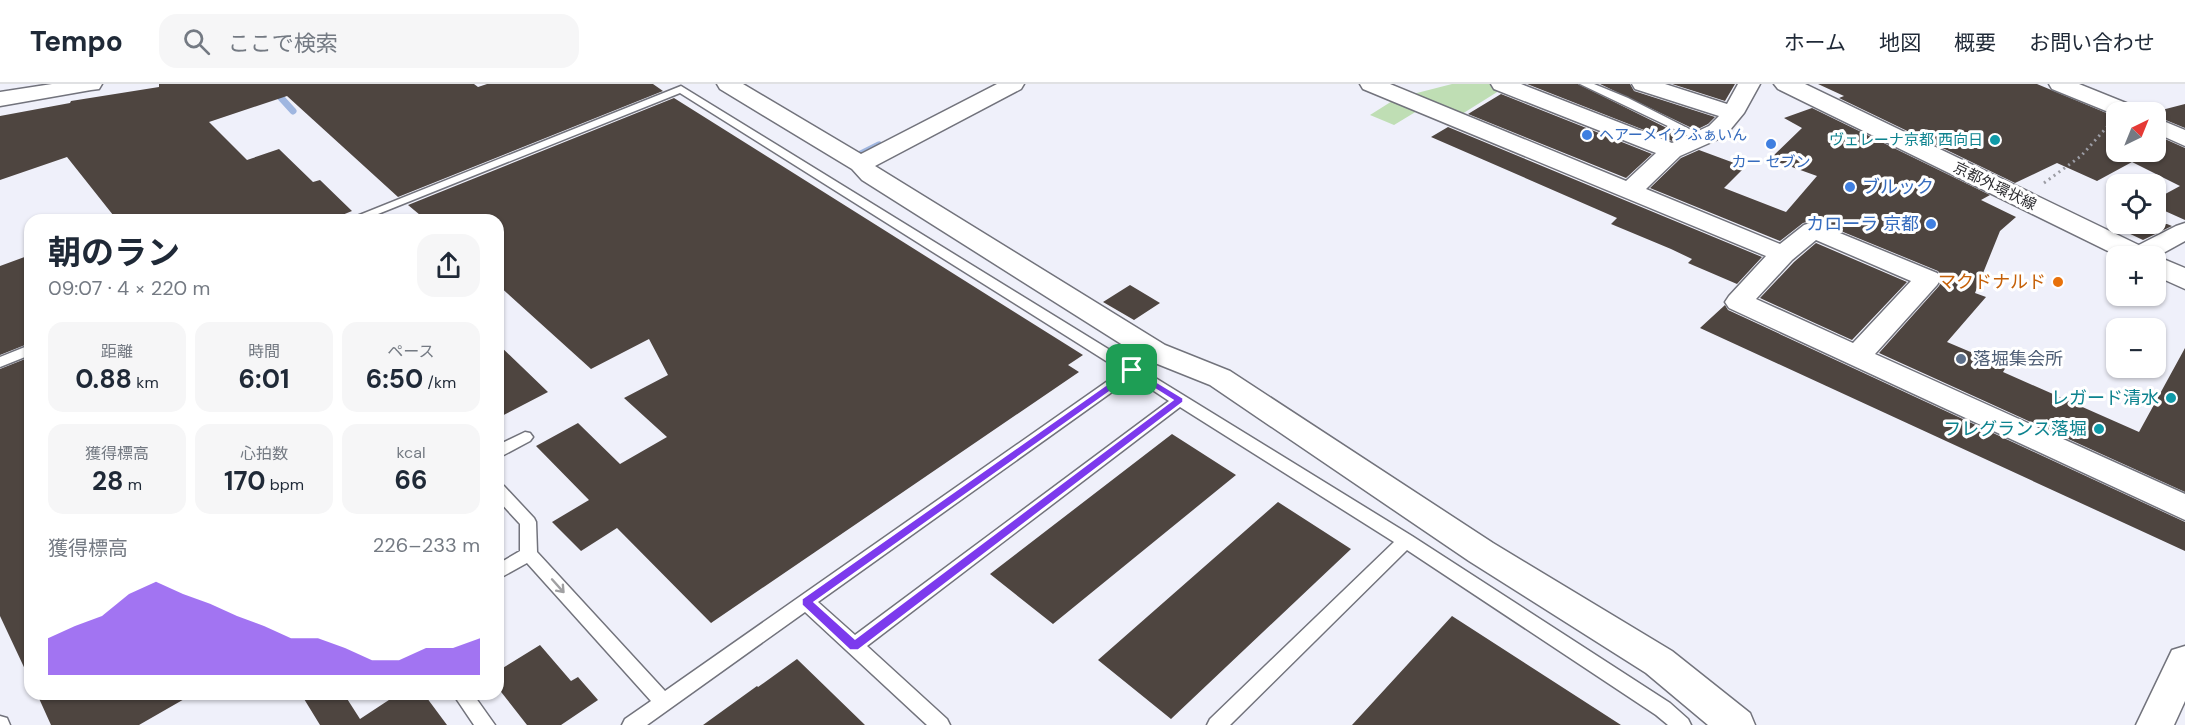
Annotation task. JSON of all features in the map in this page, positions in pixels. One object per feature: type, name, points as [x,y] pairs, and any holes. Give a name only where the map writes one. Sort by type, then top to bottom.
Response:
[{"type":"main road","name":"京都外環状線","points":[[1786,84],[2118,246]]},
{"type":"main road","name":"京都外環状線","points":[[2166,270],[2185,280]]},
{"type":"street","points":[[0,99],[92,84]]},
{"type":"street","points":[[728,84],[860,164],[870,175],[1155,352],[1220,378],[1481,552],[1659,662],[1737,725]]},
{"type":"street","points":[[860,164],[1013,84]]},
{"type":"street","points":[[1371,84],[1783,254]]},
{"type":"street","points":[[1502,84],[1672,151]]},
{"type":"street","points":[[1642,84],[1733,113]]},
{"type":"street","points":[[1630,190],[1672,151],[1717,131],[1733,113],[1749,84]]},
{"type":"street","points":[[2060,84],[2106,103]]},
{"type":"street","points":[[1397,93],[1424,86]]},
{"type":"street","points":[[2166,130],[2185,139]]},
{"type":"street","points":[[1857,356],[1928,279],[1813,230],[1783,254],[1739,302],[2185,508]]},
{"type":"street","points":[[2163,246],[2185,231]]},
{"type":"street","points":[[2155,725],[2185,661]]},
{"type":"lane","points":[[1585,84],[1700,137]]},
{"type":"lane","points":[[368,214],[681,89],[1406,541],[1663,709],[1681,725]]},
{"type":"lane","points":[[0,362],[24,352]]},
{"type":"lane","points":[[632,725],[1132,370]]},
{"type":"lane","points":[[854,646],[1180,400]]},
{"type":"lane","points":[[504,449],[525,437]]},
{"type":"lane","points":[[504,496],[528,522],[529,554],[664,703]]},
{"type":"lane","points":[[1217,725],[1406,541]]},
{"type":"lane","points":[[504,569],[529,554]]},
{"type":"lane","points":[[806,602],[940,725]]},
{"type":"lane","points":[[466,700],[485,725]]},
{"type":"path","points":[[2022,199],[2081,156],[2106,128]]},
{"type":"green space","points":[[1452,84],[1489,84],[1502,89],[1462,114],[1413,94]]},
{"type":"green space","points":[[1397,98],[1422,108],[1394,125],[1370,115]]},
{"type":"building","points":[[159,84],[474,84],[478,87],[487,84],[653,84],[663,91],[398,197],[287,96],[209,122],[247,160],[279,149],[313,182],[320,180],[352,211],[345,214],[112,214],[67,157],[0,180],[0,116],[71,101],[159,87]]},
{"type":"building","points":[[1527,84],[1578,84],[1683,136],[1672,141]]},
{"type":"building","points":[[1600,84],[1630,84],[1634,91],[1715,117],[1708,124],[1696,130]]},
{"type":"building","points":[[1672,84],[1735,84],[1725,101]]},
{"type":"building","points":[[1818,84],[2037,84],[2106,113],[2106,162],[2132,162],[2106,174],[2097,181],[2057,163],[2015,183],[1839,98],[1844,96]]},
{"type":"building","points":[[1501,94],[1652,154],[1626,178],[1468,114]]},
{"type":"building","points":[[674,98],[1083,355],[1068,365],[1079,372],[711,623],[617,528],[581,551],[552,522],[589,500],[536,446],[578,423],[620,464],[667,437],[624,398],[668,375],[649,339],[591,369],[504,290],[504,214],[419,214],[408,205]]},
{"type":"building","points":[[2185,104],[2185,128],[2166,120],[2166,109]]},
{"type":"building","points":[[1812,108],[1990,195],[1981,200],[2016,217],[2000,231],[1975,293],[1986,297],[1947,342],[2006,367],[2003,372],[2139,432],[2185,348],[2185,492],[1879,353],[1939,286],[1943,278],[1938,271],[1814,220],[1803,223],[1780,241],[1650,188],[1681,158],[1699,150],[1745,167],[1724,188],[1786,212],[1817,176],[1770,159],[1802,128],[1784,118]]},
{"type":"building","points":[[1448,127],[1762,257],[1737,284],[1688,263],[1692,259],[1671,249],[1611,224],[1617,218],[1431,137]]},
{"type":"building","points":[[2166,139],[2185,148],[2185,220],[2166,211],[2166,194],[2180,186],[2166,179],[2166,174],[2156,174],[2132,162],[2166,162]]},
{"type":"building","points":[[2130,234],[2155,234],[2143,240]]},
{"type":"building","points":[[1816,243],[1907,282],[1852,340],[1760,298],[1794,262]]},
{"type":"building","points":[[24,257],[24,345],[0,355],[0,266]]},
{"type":"building","points":[[1130,285],[1160,303],[1134,320],[1103,302]]},
{"type":"building","points":[[1725,305],[1728,310],[2185,522],[2185,551],[1700,328]]},
{"type":"building","points":[[504,350],[548,392],[504,415]]},
{"type":"building","points":[[24,359],[24,667],[0,616],[0,369]]},
{"type":"building","points":[[1172,434],[1236,475],[1053,624],[990,574]]},
{"type":"building","points":[[1278,502],[1351,549],[1171,719],[1098,660]]},
{"type":"building","points":[[1452,616],[1621,725],[1352,725]]},
{"type":"building","points":[[540,645],[571,681],[578,677],[598,700],[561,725],[527,725],[504,696],[504,667]]},
{"type":"building","points":[[797,659],[865,725],[703,725],[757,686]]},
{"type":"building","points":[[40,700],[183,700],[139,725],[51,725]]},
{"type":"building","points":[[305,700],[348,700],[360,719],[389,700],[428,700],[447,725],[320,725]]},
{"type":"waterway","points":[[273,84],[273,89],[293,111]]},
{"type":"waterway","points":[[853,158],[879,145]]},
{"type":"place","name":"ヘアーメイクふぁいん","points":[[1587,135]]},
{"type":"place","name":"ヴェレーナ京都 西向日","points":[[1995,140]]},
{"type":"place","name":"カー セブン","points":[[1771,144]]},
{"type":"place","name":"ブルック","points":[[1850,187]]},
{"type":"place","name":"カローラ 京都","points":[[1931,224]]},
{"type":"place","name":"マクドナルド","points":[[2058,282]]},
{"type":"place","name":"落堀集会所","points":[[1961,359]]},
{"type":"place","name":"レガード清水","points":[[2171,398]]},
{"type":"place","name":"フレグランス落堀","points":[[2099,429]]},
{"type":"route","points":[[1132,370],[1180,400],[854,646],[806,602],[1132,370]]}]
